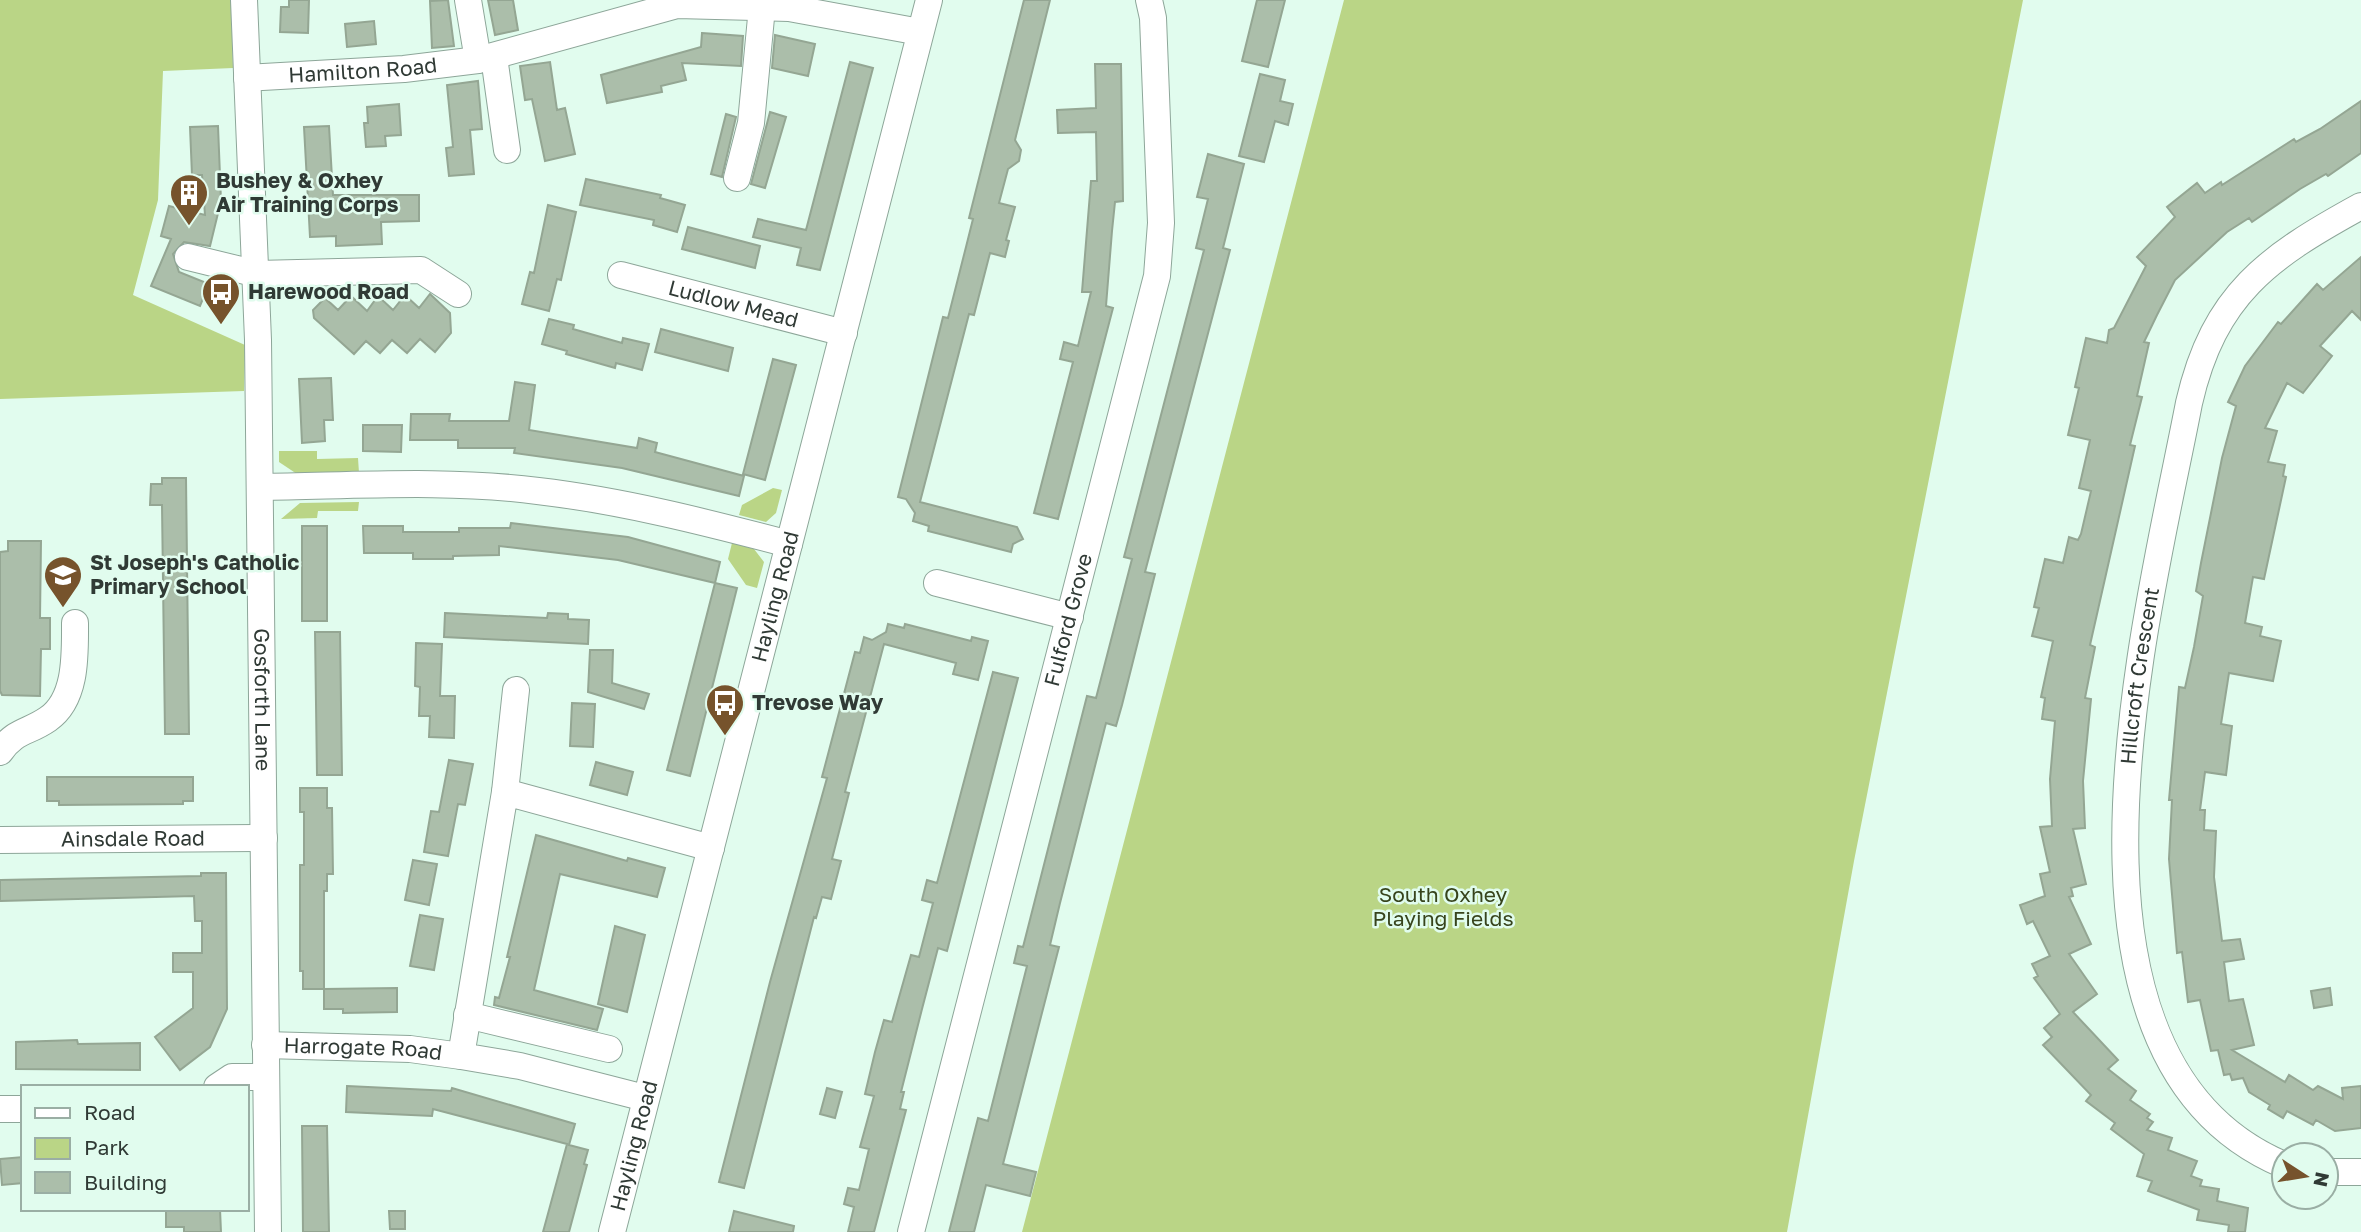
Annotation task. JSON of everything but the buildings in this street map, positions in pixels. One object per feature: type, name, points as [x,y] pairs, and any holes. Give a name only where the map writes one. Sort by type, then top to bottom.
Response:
[{"type":"street","name":"Gosforth Lane","points":[[244,0],[257,274],[268,1232]]},
{"type":"street","points":[[468,0],[486,58],[507,150]]},
{"type":"street","name":"Hayling Road","points":[[612,1232],[929,0]]},
{"type":"street","name":"Fulford Grove","points":[[911,1232],[1150,314],[1160,253],[1153,18],[1149,0]]},
{"type":"street","name":"Hamilton Road","points":[[247,78],[404,69],[486,58],[677,5],[746,4],[789,8],[920,32]]},
{"type":"street","points":[[737,178],[751,123],[746,4]]},
{"type":"street","name":"Hillcroft Crescent","points":[[2270,1158],[2248,1146],[2204,1107],[2178,1076],[2151,1023],[2135,957],[2129,901],[2127,835],[2130,726],[2189,403],[2197,367],[2211,332],[2236,295],[2258,274],[2285,252],[2361,205]]},
{"type":"street","points":[[188,257],[257,274],[421,270],[458,294]]},
{"type":"street","name":"Ludlow Mead","points":[[621,275],[844,333]]},
{"type":"street","points":[[260,487],[436,486],[536,490],[620,503],[789,544]]},
{"type":"street","points":[[937,583],[1070,617]]},
{"type":"street","points":[[0,752],[17,732],[50,718],[66,695],[75,658],[75,623]]},
{"type":"street","points":[[516,690],[505,792],[461,1056],[520,1066],[645,1098]]},
{"type":"street","points":[[505,792],[711,848]]},
{"type":"street","name":"Ainsdale Road","points":[[0,839],[264,838]]},
{"type":"street","points":[[467,1015],[609,1049]]},
{"type":"street","name":"Harrogate Road","points":[[265,1045],[410,1049],[461,1056]]},
{"type":"street","points":[[220,1085],[232,1077],[266,1077]]},
{"type":"street","points":[[0,1109],[21,1108]]},
{"type":"street","points":[[2340,1172],[2361,1172]]},
{"type":"green space","points":[[0,0],[231,0],[233,68],[163,71],[158,200],[133,295],[245,345],[244,391],[0,399]]},
{"type":"green space","name":"South Oxhey Playing Fields","points":[[1344,0],[2023,0],[1854,861],[1787,1232],[1022,1232]]},
{"type":"green space","points":[[279,451],[317,451],[317,459],[358,458],[359,473],[297,474],[279,462]]},
{"type":"green space","points":[[773,488],[782,490],[776,513],[766,522],[739,515],[742,505]]},
{"type":"green space","points":[[359,502],[358,511],[318,511],[317,518],[281,519],[300,503]]},
{"type":"green space","points":[[732,543],[754,549],[764,562],[757,588],[746,585],[728,559]]},
{"type":"place","name":"Bushey & Oxhey Air Training Corps","points":[[189,227]]},
{"type":"place","name":"Harewood Road","points":[[221,326]]},
{"type":"place","name":"St Joseph's Catholic Primary School","points":[[63,609]]},
{"type":"place","name":"Trevose Way","points":[[725,737]]}]
